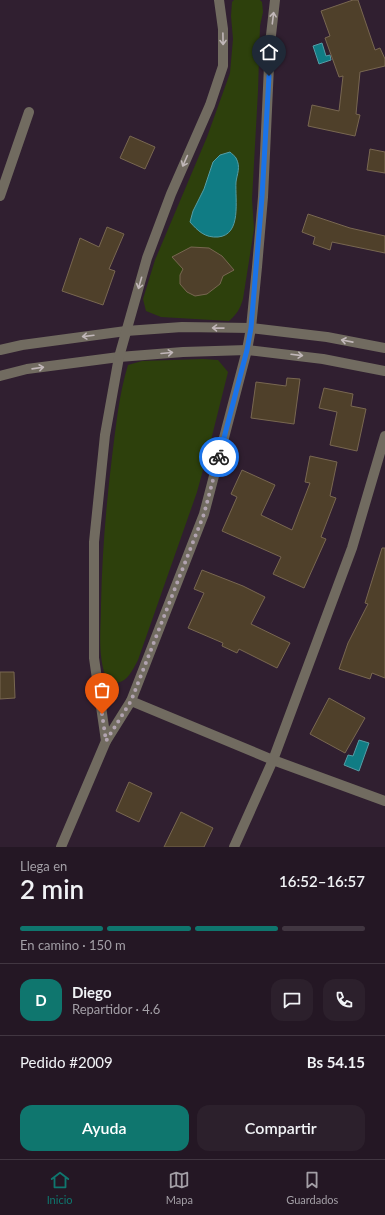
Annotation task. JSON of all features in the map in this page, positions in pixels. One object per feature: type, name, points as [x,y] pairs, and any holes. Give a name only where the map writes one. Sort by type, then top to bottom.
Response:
[{"type":"street","points":[[106,741],[94,658],[94,542],[105,436],[119,357],[150,251],[171,194],[210,105],[223,66],[223,29],[219,0]]},
{"type":"street","points":[[61,847],[106,741],[131,701],[204,514],[247,350],[251,328],[262,197],[270,44],[275,0]]},
{"type":"street","points":[[0,196],[29,112]]},
{"type":"street","points":[[0,350],[22,345],[126,332],[182,327],[251,328],[327,337],[385,348]]},
{"type":"street","points":[[0,376],[27,369],[119,357],[183,352],[247,350],[323,358],[385,370]]},
{"type":"street","points":[[234,847],[273,760],[352,548],[385,436]]},
{"type":"street","points":[[131,701],[273,760],[385,801]]},
{"type":"green space","points":[[234,0],[260,0],[262,2],[263,12],[260,26],[252,199],[254,229],[243,299],[238,311],[229,321],[161,317],[146,311],[143,299],[155,260],[207,137],[230,73],[233,39],[231,16],[232,2]]},
{"type":"green space","points":[[218,360],[228,372],[197,492],[138,660],[133,670],[126,678],[122,681],[113,682],[107,680],[102,662],[100,633],[102,586],[110,475],[118,410],[128,365],[142,361]]},
{"type":"water","points":[[322,43],[326,56],[330,55],[331,60],[319,64],[313,46]]},
{"type":"water","points":[[230,152],[236,158],[238,167],[236,182],[236,216],[231,230],[226,235],[213,237],[199,231],[190,222],[193,211],[204,189],[213,162],[220,155]]},
{"type":"water","points":[[359,740],[369,743],[359,771],[344,765],[348,755],[353,756]]},
{"type":"building","points":[[353,0],[358,0],[375,50],[380,48],[385,59],[385,66],[360,72],[356,114],[360,115],[355,136],[308,126],[312,105],[339,111],[343,76],[339,77],[325,38],[330,36],[321,11]]},
{"type":"building","points":[[130,136],[155,147],[145,169],[120,158]]},
{"type":"building","points":[[370,149],[385,152],[385,173],[367,170]]},
{"type":"building","points":[[308,214],[350,228],[385,236],[385,253],[332,242],[330,250],[313,244],[315,237],[302,232]]},
{"type":"building","points":[[107,227],[124,234],[109,269],[115,271],[103,305],[62,291],[80,238],[99,247]]},
{"type":"building","points":[[191,247],[209,248],[222,256],[234,270],[223,276],[220,284],[207,294],[195,296],[187,292],[180,284],[180,275],[183,269],[172,257]]},
{"type":"building","points":[[287,378],[300,379],[294,424],[251,418],[256,382],[286,386]]},
{"type":"building","points":[[324,388],[353,394],[351,406],[366,409],[357,451],[330,445],[337,412],[319,408]]},
{"type":"building","points":[[310,456],[337,462],[330,496],[336,498],[321,537],[326,539],[304,588],[273,574],[281,557],[222,531],[237,497],[231,494],[242,470],[275,485],[261,515],[292,530],[310,483],[305,482]]},
{"type":"building","points":[[382,548],[385,548],[385,678],[372,673],[370,679],[339,669],[348,643],[368,604],[365,603]]},
{"type":"building","points":[[202,570],[243,586],[265,597],[251,624],[290,643],[277,668],[239,649],[237,653],[222,646],[223,643],[188,628],[204,593],[194,589]]},
{"type":"building","points":[[0,672],[14,672],[15,698],[0,699]]},
{"type":"building","points":[[329,698],[365,718],[345,753],[310,734]]},
{"type":"building","points":[[129,782],[152,793],[139,822],[116,811]]},
{"type":"building","points":[[181,812],[213,828],[204,847],[164,847]]},
{"type":"way so far","points":[[102,714],[106,741],[131,701],[204,514],[219,457]]},
{"type":"route","points":[[219,457],[247,350],[251,328],[257,267],[269,76]]}]
